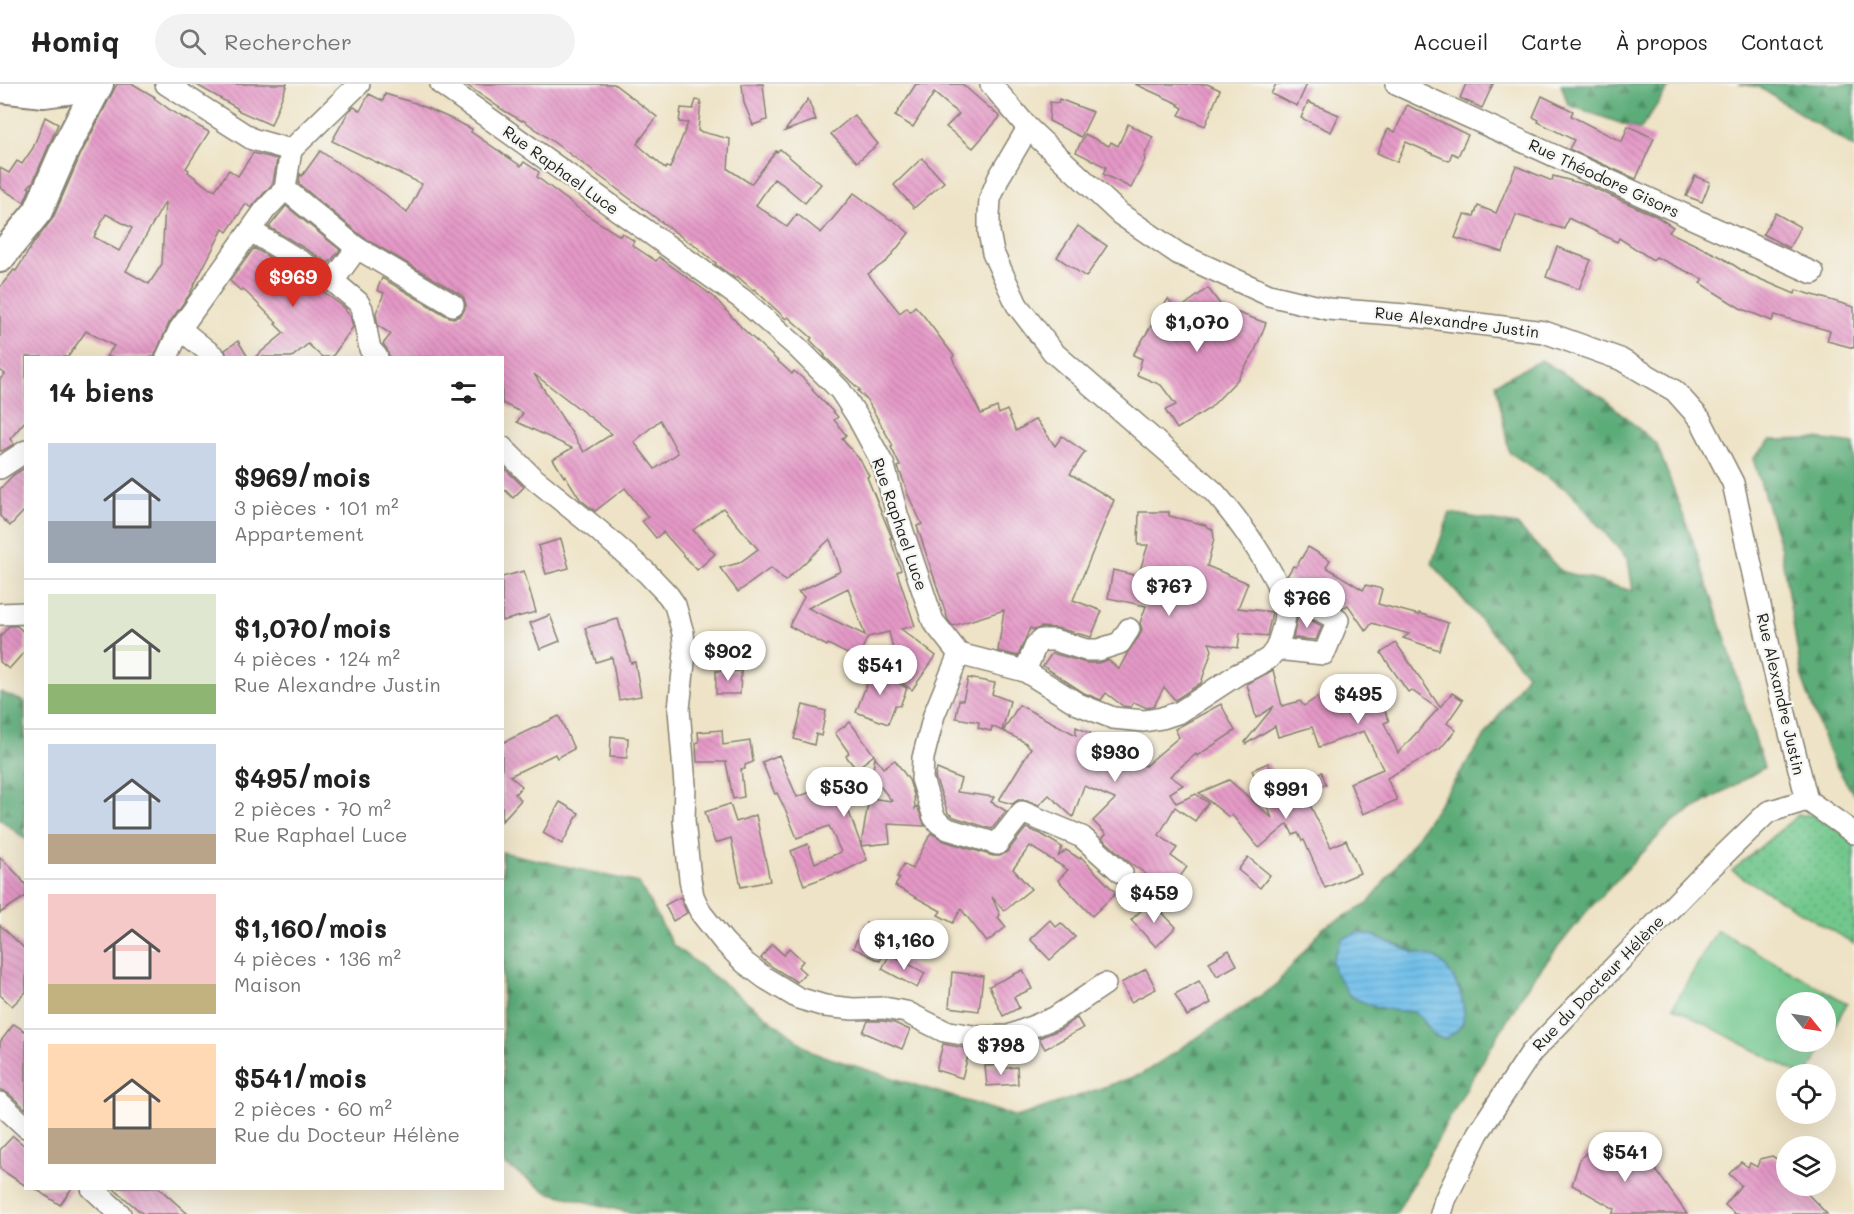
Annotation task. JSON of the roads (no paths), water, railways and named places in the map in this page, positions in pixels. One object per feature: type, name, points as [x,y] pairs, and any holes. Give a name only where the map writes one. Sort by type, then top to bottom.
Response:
[{"type":"main road","points":[[0,88],[42,89],[88,87],[93,84]]},
{"type":"main road","points":[[0,258],[38,211],[65,149],[99,84]]},
{"type":"main road","points":[[42,89],[73,116],[77,128]]},
{"type":"street","points":[[166,84],[252,139],[291,150]]},
{"type":"street","points":[[167,356],[180,329],[265,210],[285,189],[291,150],[359,84]]},
{"type":"street","name":"Rue Raphael Luce","points":[[441,84],[742,299],[797,347],[840,390],[884,466],[897,514],[933,621],[959,654]]},
{"type":"street","name":"Rue Alexandre Justin","points":[[991,84],[1028,128],[1120,214],[1179,254],[1269,295],[1328,309],[1405,315],[1544,332],[1620,359],[1675,391],[1700,419],[1733,483],[1776,678],[1807,800]]},
{"type":"street","name":"Rue Théodore Gisors","points":[[1396,84],[1813,273]]},
{"type":"street","points":[[1028,128],[999,177],[990,199],[989,232],[993,254],[1017,305],[1053,352],[1214,492],[1244,530],[1272,575],[1285,609],[1283,628],[1276,649],[1262,662],[1238,674],[1180,712],[1144,721],[1113,718],[1078,704],[1025,671],[959,654],[934,715],[922,758],[922,779],[934,817],[948,829],[996,844],[1022,812],[1082,837],[1122,873]]},
{"type":"street","points":[[285,189],[357,248],[453,305]]},
{"type":"street","points":[[251,231],[333,281],[358,302],[362,309],[370,349],[376,356]]},
{"type":"street","points":[[333,281],[357,248]]},
{"type":"street","points":[[180,329],[214,356]]},
{"type":"street","points":[[504,449],[531,476],[647,573],[675,605],[683,633],[685,653],[679,709],[685,785],[684,820],[693,896],[701,913],[724,942],[746,963],[765,978],[798,998],[825,1006],[853,1009],[884,1008],[906,1012],[944,1030],[979,1037],[1009,1036],[1054,1018],[1105,984]]},
{"type":"street","points":[[0,468],[24,452]]},
{"type":"street","points":[[1276,649],[1324,654],[1338,620],[1278,588]]},
{"type":"street","points":[[0,614],[24,614]]},
{"type":"street","points":[[1025,671],[1036,645],[1041,640],[1054,640],[1086,651],[1098,650],[1120,643],[1129,629]]},
{"type":"street","points":[[1807,800],[1854,833]]},
{"type":"street","name":"Rue du Docteur Hélène","points":[[1441,1214],[1445,1200],[1478,1133],[1531,1053],[1699,879],[1768,812],[1807,800]]},
{"type":"street","points":[[0,1103],[24,1124]]},
{"type":"street","points":[[94,1190],[120,1214]]},
{"type":"water","points":[[1359,932],[1415,953],[1431,956],[1447,968],[1458,987],[1464,1008],[1461,1026],[1453,1034],[1443,1039],[1433,1035],[1424,1021],[1414,1012],[1372,1006],[1350,996],[1334,971],[1332,960],[1342,939]]}]
